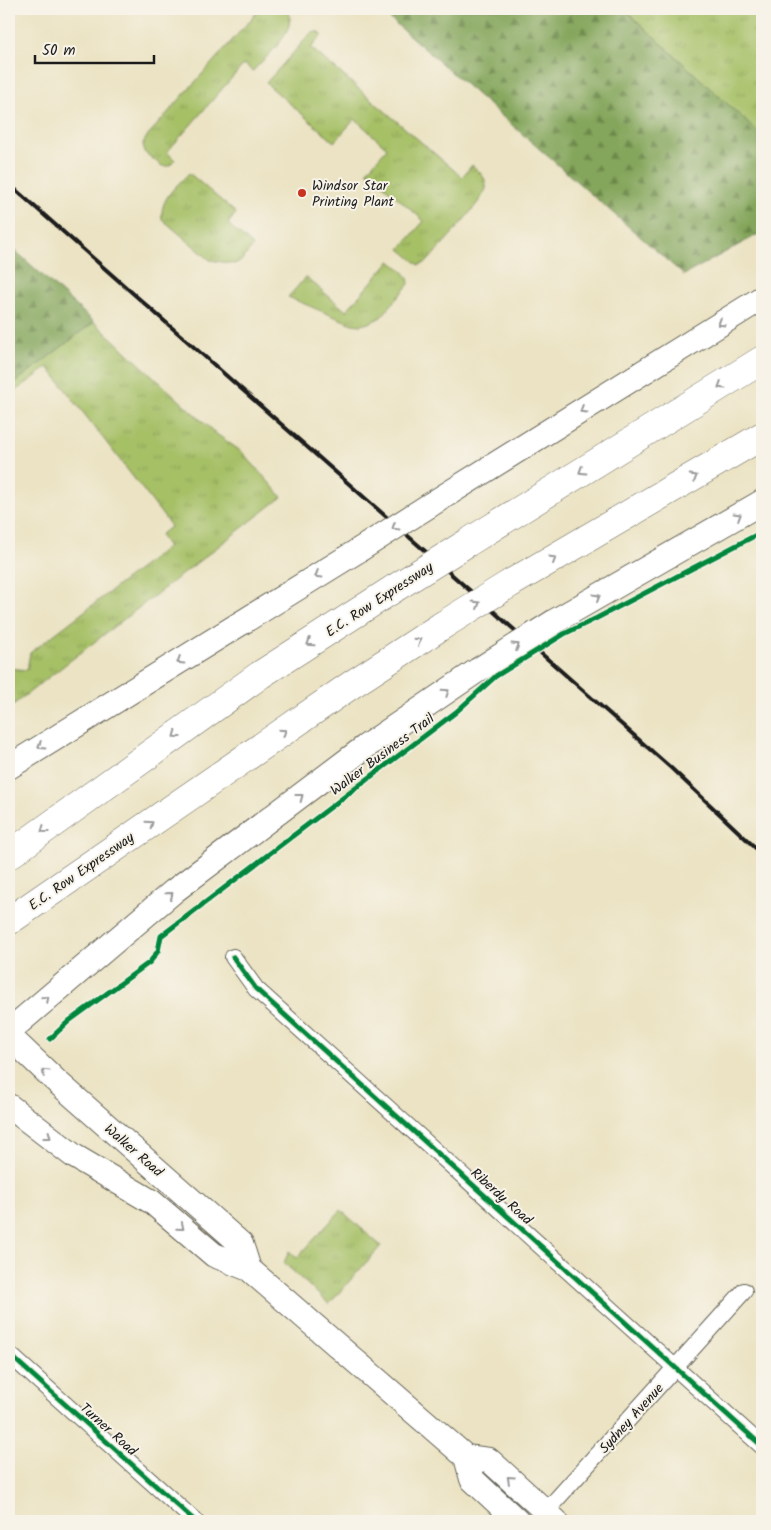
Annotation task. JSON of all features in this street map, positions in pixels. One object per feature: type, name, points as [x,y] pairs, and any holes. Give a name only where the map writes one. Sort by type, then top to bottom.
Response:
[{"type":"highway","name":"E.C. Row Expressway","points":[[9,855],[260,676],[395,588],[762,360]]},
{"type":"highway","name":"E.C. Row Expressway","points":[[9,921],[351,685],[443,625],[762,436]]},
{"type":"main road","points":[[9,766],[762,298]]},
{"type":"main road","points":[[9,1031],[174,891],[365,747],[478,670],[555,621],[762,502]]},
{"type":"main road","name":"Walker Road","points":[[9,1036],[55,1080],[241,1244],[249,1269]]},
{"type":"main road","points":[[9,1106],[74,1156],[152,1202],[214,1255],[249,1269],[466,1457],[489,1460],[546,1518]]},
{"type":"main road","points":[[466,1457],[472,1479],[517,1521]]},
{"type":"street","name":"Riberdy Road","points":[[233,958],[256,989],[762,1446]]},
{"type":"street","name":"Sydney Avenue","points":[[546,1518],[744,1291]]},
{"type":"street","name":"Turner Road","points":[[9,1354],[195,1521]]},
{"type":"green space","points":[[260,9],[288,9],[290,18],[285,35],[280,43],[253,71],[244,64],[167,152],[175,160],[169,166],[162,166],[144,152],[143,143]]},
{"type":"green space","points":[[379,9],[624,9],[762,136],[762,232],[684,275]]},
{"type":"green space","points":[[624,9],[762,9],[762,136]]},
{"type":"green space","points":[[312,32],[319,32],[322,35],[311,48],[462,177],[472,165],[484,178],[486,188],[478,203],[427,262],[419,265],[400,249],[424,221],[367,171],[387,148],[355,119],[334,142],[266,83]]},
{"type":"green space","points":[[189,173],[236,213],[228,224],[253,246],[241,261],[234,264],[210,260],[162,219],[166,199]]},
{"type":"green space","points":[[9,245],[94,322],[9,387]]},
{"type":"green space","points":[[390,261],[405,273],[409,284],[381,317],[369,323],[352,324],[288,297],[306,277],[346,311]]},
{"type":"green space","points":[[94,322],[215,433],[242,452],[282,497],[9,708],[9,668],[27,670],[30,653],[168,547],[160,535],[171,526],[48,367],[9,396],[9,387]]},
{"type":"green space","points":[[341,1210],[381,1246],[329,1304],[284,1263],[289,1251],[297,1258]]},
{"type":"railway","points":[[9,184],[671,768],[762,854]]},
{"type":"cycle path","name":"Walker Business Trail","points":[[50,1039],[69,1021],[150,962],[158,951],[161,936],[456,712],[496,676],[564,634],[762,532]]},
{"type":"cycle path","points":[[233,957],[256,989],[762,1446]]},
{"type":"cycle path","points":[[9,1354],[195,1521]]},
{"type":"place","name":"Windsor Star Printing Plant","points":[[302,193]]}]
